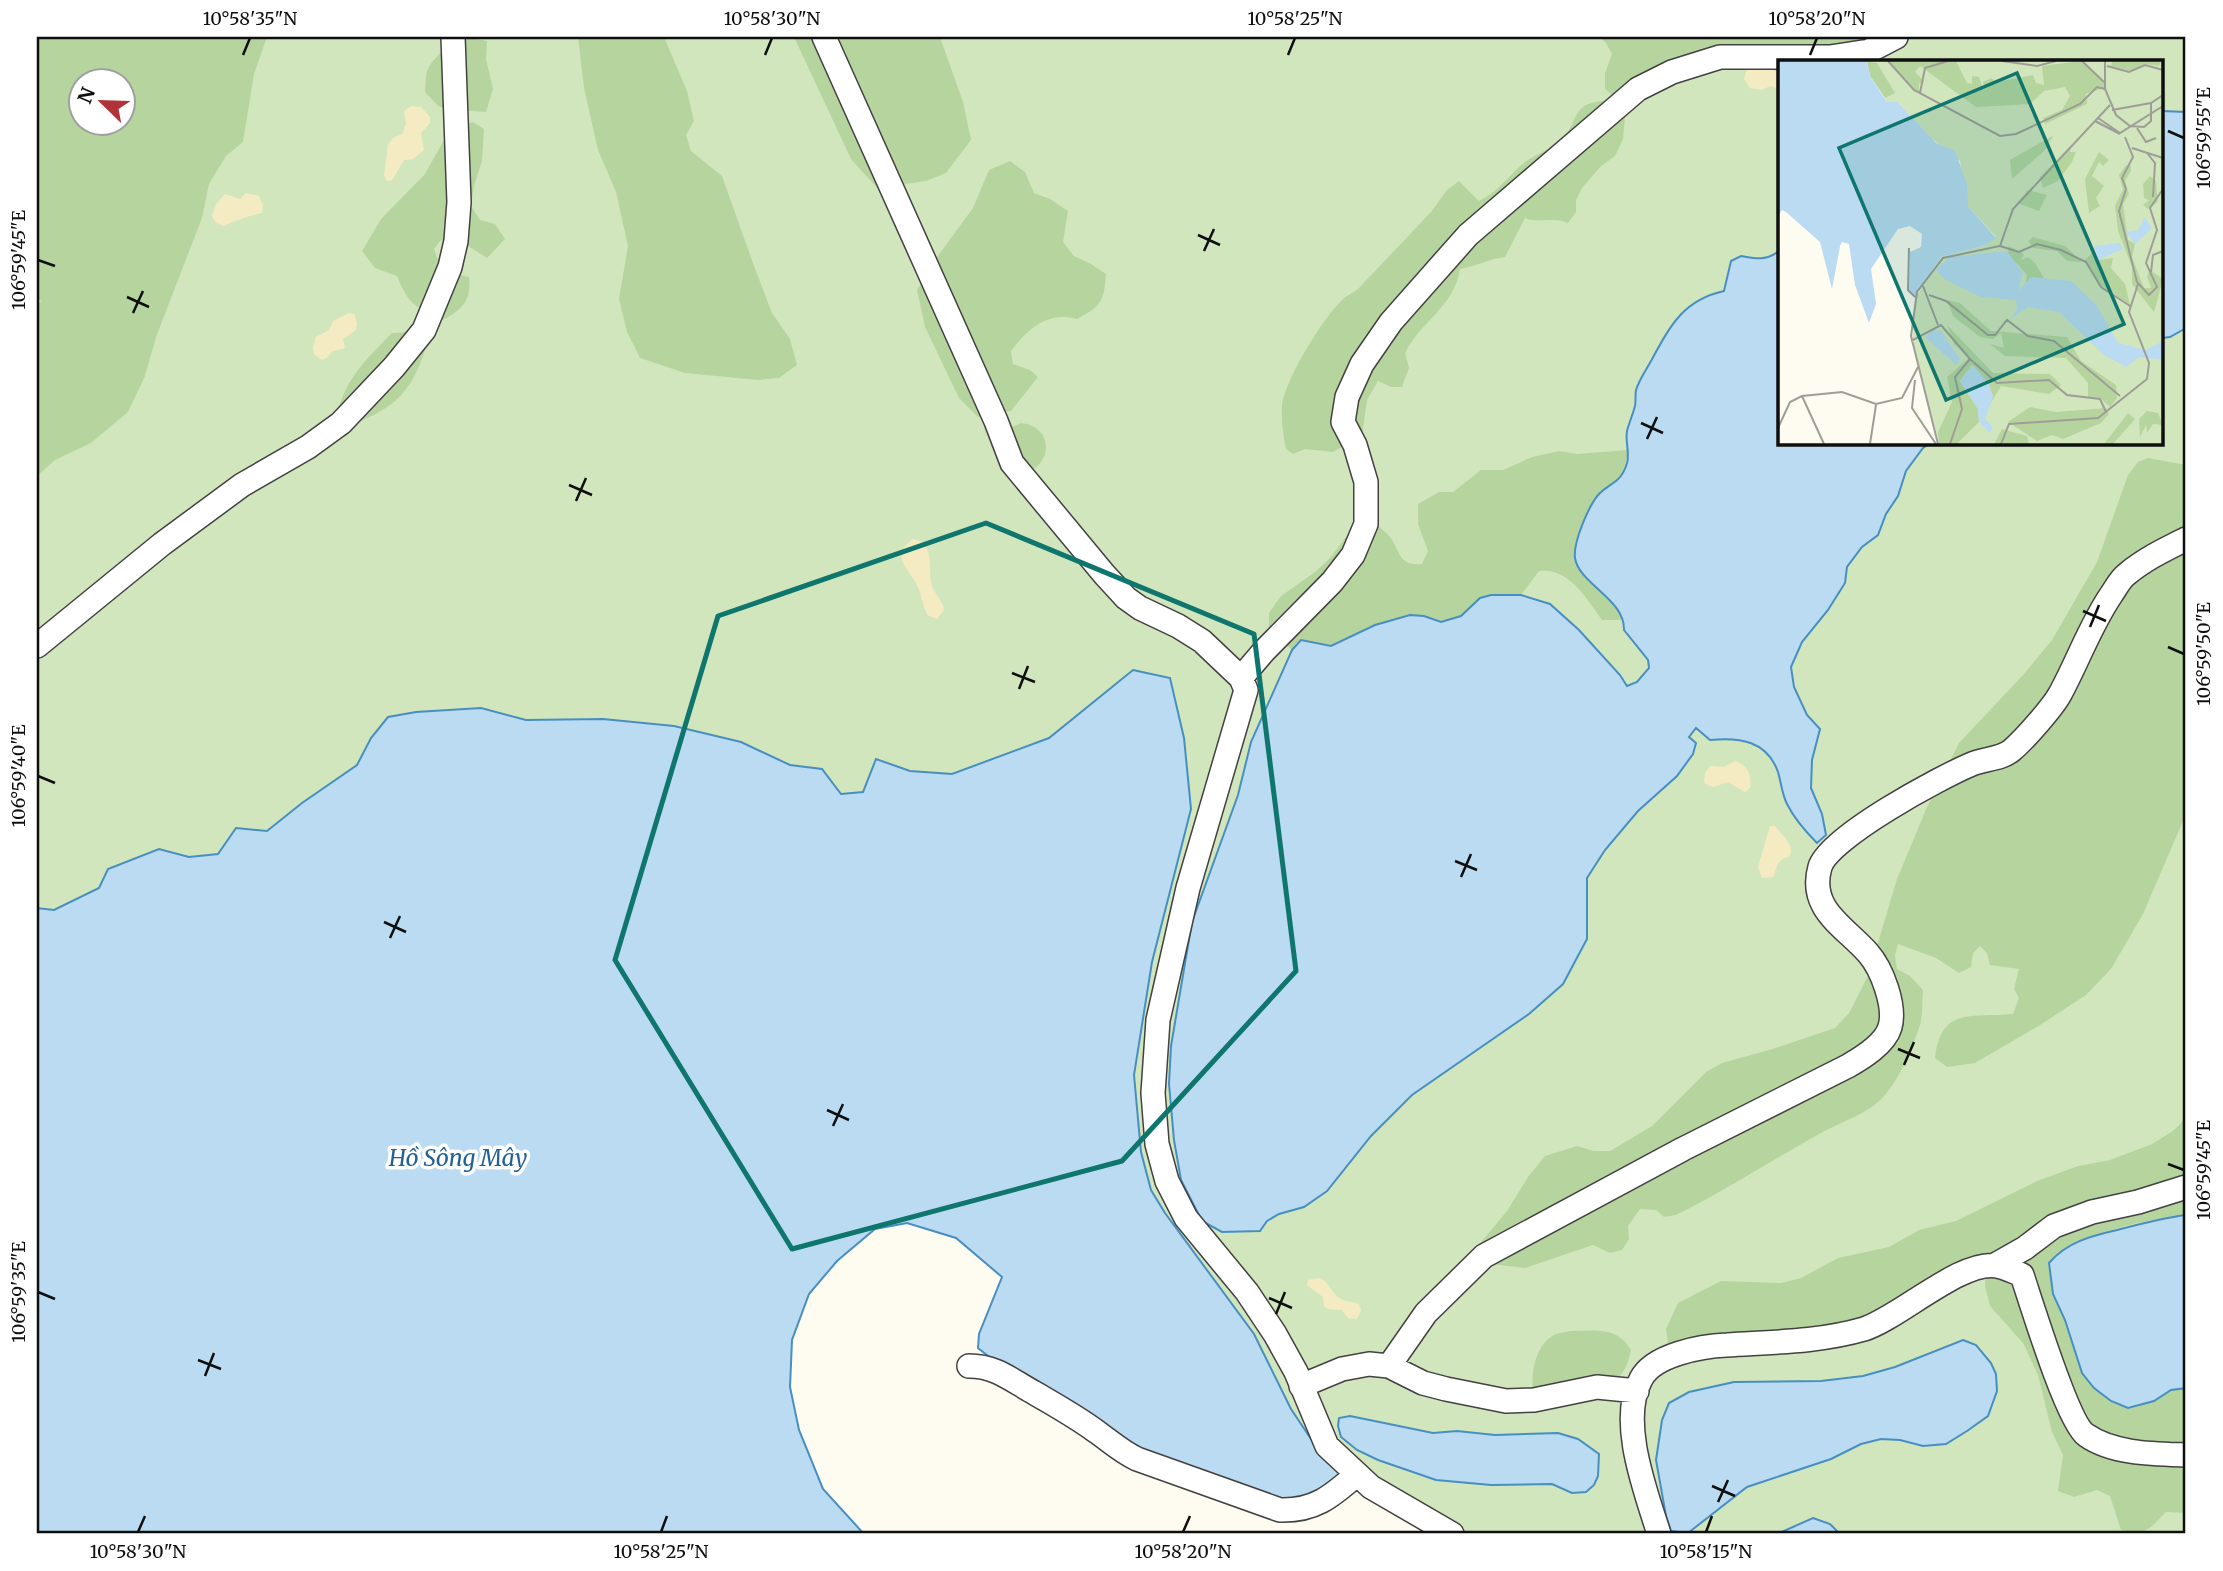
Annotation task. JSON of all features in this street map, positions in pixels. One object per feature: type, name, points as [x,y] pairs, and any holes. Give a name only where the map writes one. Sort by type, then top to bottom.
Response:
[{"type":"lane","points":[[37,646],[162,544],[242,485],[308,447],[341,423],[394,367],[424,330],[450,267],[456,241],[459,202],[453,37]]},
{"type":"lane","points":[[824,37],[996,421],[1012,463],[1126,598],[1202,641],[1241,678],[1246,690],[1239,720],[1188,888],[1158,1020],[1153,1093],[1157,1144],[1167,1181],[1186,1218],[1247,1292],[1275,1334],[1327,1446],[1371,1487],[1452,1534]]},
{"type":"lane","points":[[1241,678],[1332,582],[1353,555],[1366,524],[1366,482],[1355,445],[1343,422],[1347,397],[1362,364],[1391,323],[1468,235],[1638,89],[1672,72],[1720,57],[1830,57],[1869,51],[1896,37]]},
{"type":"lane","points":[[1389,1366],[1426,1313],[1484,1256],[1872,1052],[1890,1028],[1890,1001],[1879,970],[1869,954],[1828,914],[1816,885],[1821,863],[1833,848],[1856,831],[1931,783],[1975,763],[2010,752],[2059,697],[2097,616],[2125,575],[2158,553],[2186,539]]},
{"type":"lane","points":[[1659,1534],[1633,1443],[1631,1418],[1640,1381],[1649,1368],[1677,1354],[1721,1345],[1828,1338],[1867,1328],[1969,1270],[1995,1265],[2025,1248],[2054,1226],[2092,1212],[2138,1202],[2186,1187]]},
{"type":"lane","points":[[1995,1265],[2022,1275],[2061,1390],[2084,1434],[2110,1447],[2186,1455]]},
{"type":"lane","points":[[1301,1386],[1342,1369],[1368,1364],[1389,1366],[1423,1383],[1506,1401],[1553,1397],[1597,1387],[1637,1391]]},
{"type":"lane","points":[[969,1366],[1000,1371],[1061,1408],[1129,1455],[1280,1510],[1300,1511],[1317,1504],[1356,1475]]},
{"type":"highlighted area","points":[[986,523],[1254,634],[1296,971],[1122,1161],[792,1249],[615,960],[718,616]]},
{"type":"green space","points":[[37,37],[2186,37],[2186,1534],[1466,1534],[1376,1481],[1322,1454],[1291,1409],[1211,1274],[1151,1190],[1141,1152],[1134,1075],[1152,962],[1133,670],[1050,738],[952,774],[910,771],[876,759],[863,793],[841,794],[822,769],[790,765],[741,742],[674,726],[603,719],[526,720],[481,708],[416,712],[388,717],[371,738],[357,765],[267,831],[236,828],[218,854],[189,857],[159,849],[108,869],[99,888],[54,910],[37,908]]},
{"type":"green space","points":[[37,37],[267,37],[254,74],[243,142],[226,156],[209,184],[202,218],[156,337],[145,376],[128,412],[91,443],[55,460],[37,476],[37,304],[42,301],[37,299]]},
{"type":"green space","points":[[578,37],[664,37],[687,91],[694,121],[686,135],[691,151],[722,176],[772,313],[790,339],[797,365],[779,378],[758,380],[685,373],[640,358],[627,332],[619,299],[628,246],[616,192],[598,150],[584,88]]},
{"type":"green space","points":[[794,37],[940,37],[963,102],[971,140],[946,173],[926,181],[877,188],[851,159]]},
{"type":"green space","points":[[1600,37],[1886,37],[1869,46],[1748,52],[1613,96],[1605,89],[1605,73],[1612,54]]},
{"type":"green space","points":[[473,38],[487,41],[486,59],[493,89],[486,112],[438,106],[425,92],[428,69],[447,48]]},
{"type":"green space","points":[[1604,101],[1625,118],[1623,139],[1615,156],[1601,166],[1582,188],[1576,200],[1576,212],[1568,223],[1525,218],[1505,257],[1460,269],[1451,294],[1405,353],[1409,368],[1402,387],[1391,387],[1378,381],[1367,400],[1362,436],[1333,452],[1305,449],[1293,454],[1286,449],[1282,406],[1290,380],[1326,319],[1344,298],[1358,289],[1431,212],[1447,190],[1459,181],[1479,201],[1498,188],[1525,162],[1559,142],[1579,110]]},
{"type":"green space","points":[[473,122],[484,129],[482,161],[471,206],[480,220],[495,224],[505,239],[487,258],[468,246],[441,240],[434,249],[442,271],[469,277],[469,292],[464,303],[443,320],[414,304],[397,276],[375,268],[362,251],[381,219],[425,174],[450,129]]},
{"type":"green space","points":[[1010,161],[1025,172],[1034,193],[1050,199],[1068,211],[1063,242],[1074,256],[1106,274],[1105,283],[1100,302],[1091,310],[1077,319],[1066,317],[1047,320],[1024,336],[1011,351],[1013,364],[1030,370],[1038,377],[1011,411],[978,417],[959,398],[925,327],[917,290],[973,208],[989,170]]},
{"type":"green space","points":[[414,332],[425,350],[406,390],[388,407],[348,426],[338,411],[353,378],[392,333]]},
{"type":"green space","points":[[1021,423],[1039,430],[1046,444],[1043,460],[1028,472],[1007,429]]},
{"type":"green space","points":[[1628,450],[1621,474],[1602,491],[1578,568],[1606,595],[1625,620],[1602,620],[1568,579],[1550,571],[1539,571],[1521,595],[1491,595],[1480,598],[1461,616],[1441,622],[1424,616],[1410,615],[1375,625],[1331,646],[1301,640],[1292,650],[1269,629],[1269,613],[1281,596],[1315,572],[1345,538],[1377,525],[1390,537],[1404,560],[1422,564],[1428,551],[1418,524],[1418,504],[1439,492],[1453,492],[1481,470],[1503,470],[1532,457],[1559,451],[1577,454]]},
{"type":"green space","points":[[2148,458],[2186,465],[2186,814],[2143,914],[2111,969],[2086,995],[2040,1025],[1975,1063],[1947,1067],[1935,1058],[1938,1041],[1944,1030],[1951,1022],[1960,1018],[2013,1014],[2019,998],[2014,989],[2019,969],[1990,965],[1987,953],[1980,946],[1973,953],[1971,967],[1959,973],[1936,958],[1898,944],[1895,955],[1897,969],[1910,976],[1923,990],[1921,1019],[1901,1071],[1879,1102],[1676,1215],[1664,1217],[1656,1210],[1640,1209],[1628,1226],[1629,1239],[1622,1250],[1610,1253],[1593,1245],[1525,1268],[1491,1264],[1477,1247],[1507,1211],[1545,1156],[1577,1146],[1594,1151],[1610,1151],[1652,1126],[1706,1072],[1722,1063],[1835,1028],[1849,1013],[1868,976],[1897,879],[1927,807],[1959,743],[2052,640],[2097,562],[2128,475],[2138,462]]},
{"type":"green space","points":[[2186,1118],[2186,1215],[2118,1228],[2085,1239],[2056,1255],[2053,1294],[2065,1320],[2154,1401],[2171,1390],[2186,1388],[2186,1513],[2166,1512],[2146,1530],[2129,1532],[2121,1530],[2110,1496],[2097,1490],[2074,1497],[2058,1491],[2063,1455],[2052,1432],[2038,1375],[2023,1343],[1990,1306],[1985,1286],[1986,1272],[1866,1323],[1676,1349],[1668,1343],[1666,1329],[1678,1303],[1721,1281],[1781,1283],[1801,1278],[1838,1258],[1889,1247],[1919,1230],[1956,1221],[2037,1181],[2078,1166],[2110,1160],[2152,1144],[2173,1131]]},
{"type":"green space","points":[[1570,1331],[1605,1331],[1619,1337],[1631,1350],[1625,1368],[1613,1383],[1533,1395],[1533,1370],[1542,1346],[1554,1335]]},
{"type":"sand","points":[[1761,66],[1778,72],[1778,88],[1770,86],[1762,90],[1750,88],[1744,79],[1747,69]]},
{"type":"sand","points":[[412,106],[421,107],[430,117],[430,123],[421,133],[424,150],[413,159],[404,160],[392,180],[387,181],[384,175],[388,145],[393,138],[402,134],[406,124],[404,111]]},
{"type":"sand","points":[[246,193],[259,196],[263,205],[262,213],[224,226],[216,223],[212,216],[216,204],[225,194],[240,199]]},
{"type":"sand","points":[[349,313],[354,314],[356,330],[343,339],[345,348],[331,352],[322,360],[314,354],[316,337],[329,330],[333,321]]},
{"type":"sand","points":[[913,539],[920,541],[928,551],[932,586],[944,610],[937,619],[927,615],[918,587],[901,557],[906,545]]},
{"type":"sand","points":[[1735,761],[1743,765],[1750,775],[1750,788],[1745,792],[1728,782],[1713,787],[1704,783],[1705,773],[1710,766],[1724,767]]},
{"type":"sand","points":[[1770,826],[1775,826],[1787,841],[1791,853],[1780,862],[1773,877],[1762,878],[1758,867]]},
{"type":"sand","points":[[1320,1278],[1338,1297],[1359,1304],[1361,1310],[1357,1319],[1348,1318],[1342,1310],[1324,1306],[1323,1297],[1307,1285],[1308,1280]]},
{"type":"water","points":[[2164,111],[2186,112],[2186,328],[2164,338]]},
{"type":"water","points":[[1778,252],[1778,444],[1929,444],[1923,448],[1906,471],[1898,496],[1886,514],[1878,535],[1862,547],[1847,567],[1845,583],[1828,610],[1802,642],[1791,667],[1794,687],[1807,715],[1820,729],[1812,760],[1811,788],[1822,814],[1826,835],[1817,843],[1796,819],[1785,800],[1773,762],[1760,747],[1732,739],[1710,740],[1696,728],[1689,737],[1696,743],[1693,754],[1677,776],[1638,811],[1605,850],[1587,878],[1587,939],[1563,984],[1529,1014],[1412,1095],[1371,1136],[1327,1191],[1304,1207],[1279,1214],[1267,1221],[1260,1231],[1222,1232],[1202,1221],[1181,1180],[1169,1084],[1171,1046],[1192,922],[1238,795],[1251,742],[1292,650],[1301,640],[1331,646],[1375,625],[1410,615],[1424,616],[1441,622],[1461,616],[1480,598],[1491,595],[1521,595],[1550,604],[1579,630],[1627,686],[1637,682],[1649,668],[1648,660],[1624,630],[1617,609],[1578,567],[1575,551],[1579,534],[1595,499],[1625,470],[1628,459],[1627,431],[1635,406],[1636,390],[1679,316],[1698,301],[1724,291],[1731,261],[1741,256],[1766,258]]},
{"type":"water","name":"Hồ Sông Mây","points":[[1133,670],[1170,678],[1184,738],[1191,809],[1152,962],[1134,1075],[1141,1152],[1151,1190],[1254,1334],[1291,1409],[1309,1436],[1322,1454],[1347,1476],[1299,1506],[1167,1466],[1003,1368],[978,1348],[979,1334],[1002,1277],[956,1238],[907,1223],[875,1229],[837,1261],[809,1294],[792,1340],[790,1387],[799,1430],[823,1489],[864,1534],[37,1534],[37,908],[54,910],[99,888],[108,869],[159,849],[189,857],[218,854],[236,828],[267,831],[357,765],[371,738],[388,717],[416,712],[481,708],[526,720],[603,719],[674,726],[741,742],[790,765],[822,769],[841,794],[863,792],[876,759],[910,771],[952,774],[1049,738]]},
{"type":"water","points":[[2186,1215],[2186,1388],[2171,1390],[2154,1401],[2128,1408],[2111,1401],[2094,1388],[2082,1373],[2065,1320],[2053,1294],[2049,1263],[2072,1245],[2089,1238],[2151,1221]]},
{"type":"water","points":[[1963,1340],[1976,1345],[1991,1363],[1996,1374],[1997,1391],[1988,1416],[1967,1431],[1946,1444],[1923,1446],[1900,1440],[1881,1439],[1861,1444],[1831,1459],[1747,1487],[1688,1533],[1671,1531],[1656,1460],[1662,1420],[1669,1403],[1689,1392],[1734,1382],[1821,1381],[1863,1376],[1895,1367]]},
{"type":"water","points":[[1350,1416],[1433,1433],[1558,1433],[1578,1439],[1599,1454],[1598,1476],[1594,1485],[1586,1492],[1572,1493],[1552,1484],[1491,1485],[1436,1480],[1357,1450],[1341,1437],[1338,1426],[1339,1418]]},
{"type":"water","points":[[1813,1518],[1830,1524],[1840,1534],[1777,1534]]}]
